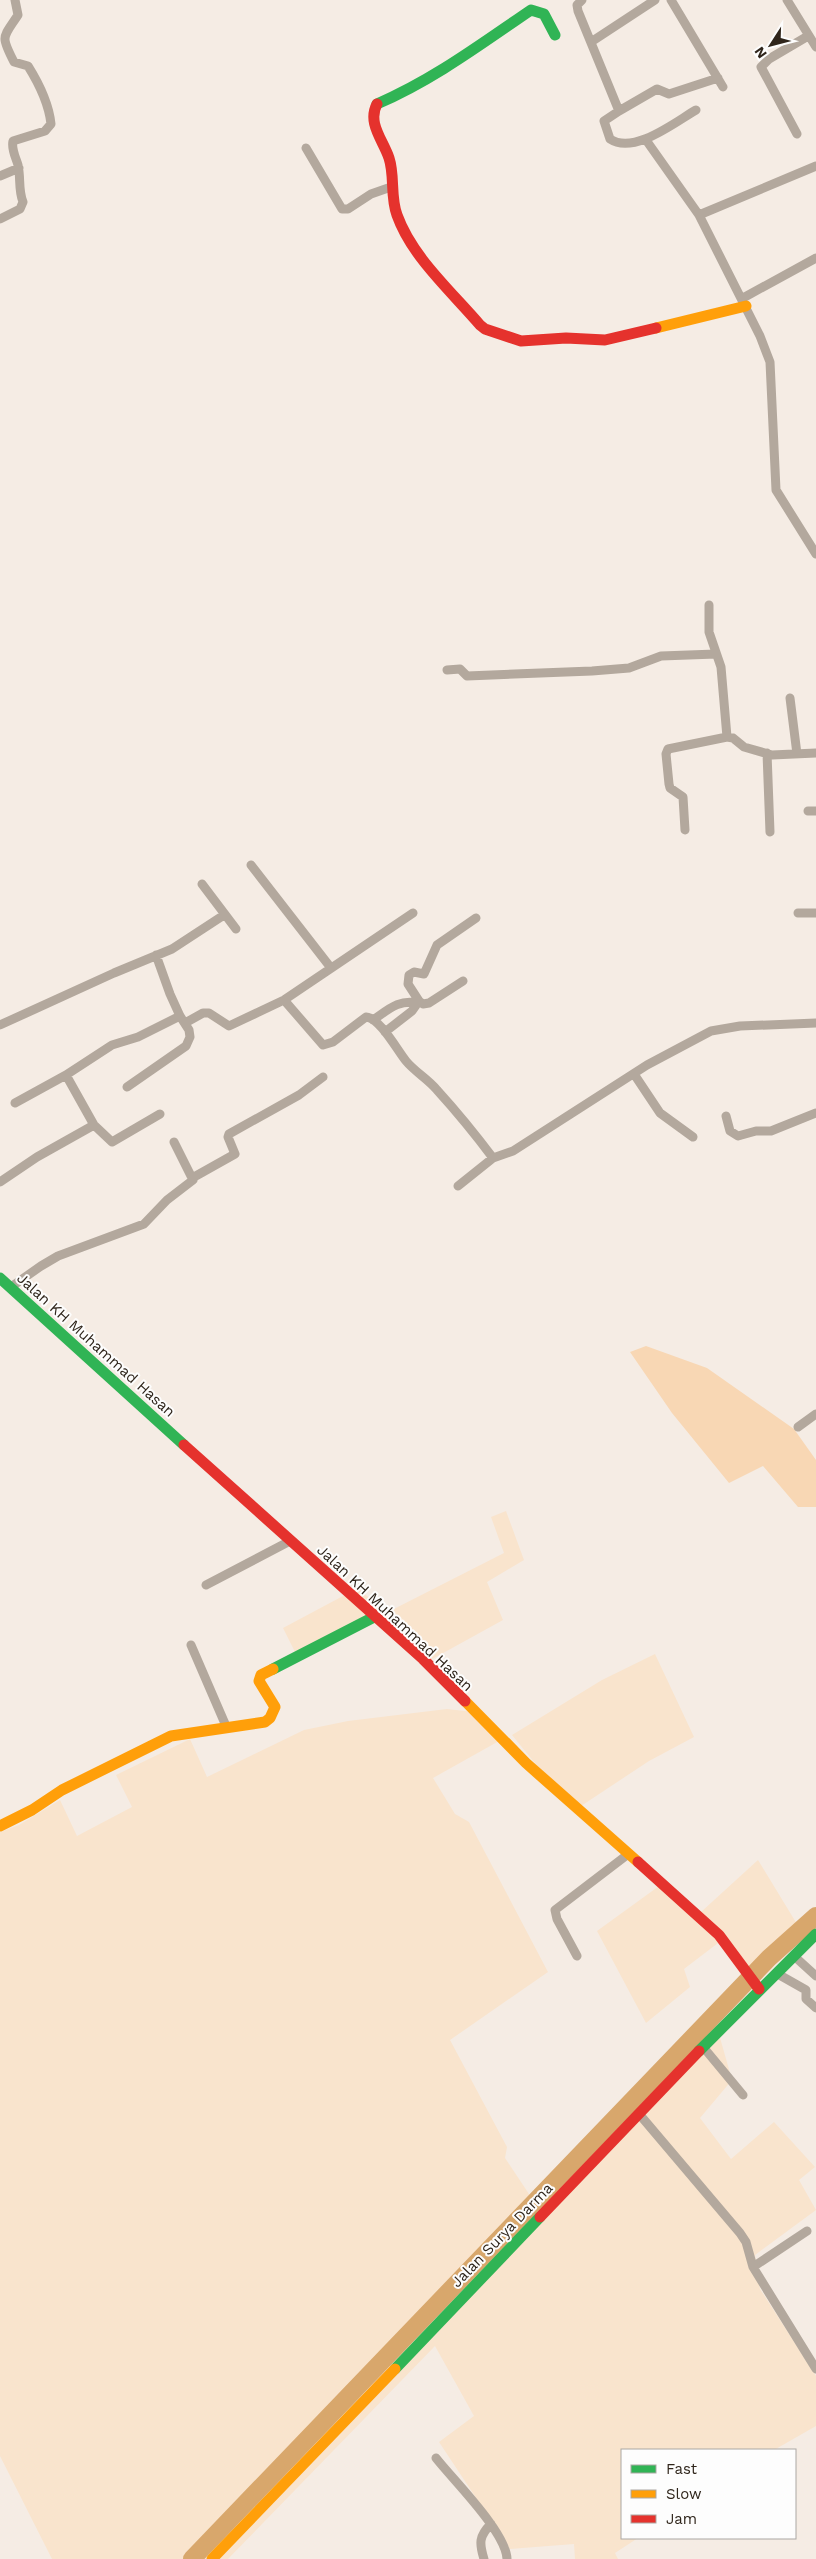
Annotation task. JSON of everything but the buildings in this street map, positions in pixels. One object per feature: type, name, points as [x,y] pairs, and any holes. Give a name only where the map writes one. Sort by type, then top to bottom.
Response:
[{"type":"street","points":[[0,219],[22,205],[19,191],[19,168],[13,141],[45,131],[51,124],[50,116],[33,74],[28,66],[14,62],[5,42],[5,32],[18,15],[15,0]]},
{"type":"street","points":[[582,0],[577,5],[578,11],[618,111]]},
{"type":"street","points":[[590,42],[655,0]]},
{"type":"street","points":[[671,0],[723,87]]},
{"type":"street","points":[[787,0],[816,47]]},
{"type":"street","points":[[555,35],[543,12],[537,9],[532,10],[443,70],[402,93],[376,104],[374,121],[377,133],[389,160],[394,206],[403,230],[436,273],[485,329],[516,340],[566,338],[605,340],[744,302],[816,258]]},
{"type":"street","points":[[797,134],[761,67],[765,62],[808,36]]},
{"type":"street","points":[[696,110],[646,140],[619,143],[610,139],[604,121],[657,89],[669,94],[718,78]]},
{"type":"street","points":[[646,140],[699,215],[760,336],[770,362],[776,490],[816,554]]},
{"type":"street","points":[[306,148],[342,209],[348,209],[371,194],[391,188]]},
{"type":"street","points":[[699,215],[816,166]]},
{"type":"street","points":[[0,176],[19,168]]},
{"type":"street","points":[[709,605],[709,632],[721,667],[727,737]]},
{"type":"street","points":[[447,670],[460,669],[467,676],[592,671],[628,668],[661,656],[716,654]]},
{"type":"street","points":[[790,698],[797,754]]},
{"type":"street","points":[[685,830],[682,797],[672,790],[669,784],[667,750],[727,737],[733,738],[744,748],[767,753],[816,753]]},
{"type":"street","points":[[767,753],[770,832]]},
{"type":"street","points":[[252,864],[331,968]]},
{"type":"street","points":[[202,884],[236,929]]},
{"type":"street","points":[[15,1103],[66,1075],[112,1045],[203,1013],[209,1013],[228,1026],[284,1000],[413,913]]},
{"type":"street","points":[[798,913],[816,913]]},
{"type":"street","points":[[0,1025],[172,949],[224,915]]},
{"type":"street","points":[[418,1002],[408,984],[409,975],[414,972],[424,974],[437,945],[476,918]]},
{"type":"street","points":[[127,1086],[186,1046],[190,1037],[156,955]]},
{"type":"street","points":[[373,1020],[400,1002],[429,1003],[463,981]]},
{"type":"street","points":[[284,1000],[323,1045],[333,1042],[366,1017],[373,1020],[385,1032],[407,1062],[436,1088],[471,1128],[493,1158]]},
{"type":"street","points":[[385,1032],[412,1011],[418,1002]]},
{"type":"street","points":[[458,1186],[493,1158],[513,1150],[691,1040],[722,1027],[816,1023]]},
{"type":"street","points":[[634,1074],[660,1113],[694,1137]]},
{"type":"street","points":[[66,1075],[94,1125],[112,1142],[160,1114]]},
{"type":"street","points":[[11,1287],[40,1266],[58,1256],[147,1222],[168,1200],[192,1181],[194,1177],[235,1154],[228,1137],[230,1134],[298,1095],[322,1078]]},
{"type":"street","points":[[726,1116],[730,1131],[738,1136],[756,1131],[771,1131],[816,1113]]},
{"type":"street","points":[[0,1182],[94,1125]]},
{"type":"street","points":[[174,1142],[194,1177]]},
{"type":"street","name":"Jalan KH Muhammad Hasan","points":[[0,1278],[374,1617],[423,1659],[526,1763],[627,1855],[681,1899],[719,1935],[737,1963],[757,1986]]},
{"type":"street","points":[[798,1427],[816,1414]]},
{"type":"street","points":[[206,1585],[290,1541]]},
{"type":"street","points":[[0,1826],[32,1810],[62,1790],[171,1736],[226,1726],[264,1722],[270,1718],[274,1707],[259,1681],[261,1676],[374,1617]]},
{"type":"street","points":[[191,1645],[226,1726]]},
{"type":"street","points":[[577,1956],[557,1919],[555,1910],[627,1855]]},
{"type":"street","name":"Jalan Surya Darma","points":[[212,2559],[704,2048],[757,1986],[776,1972],[816,1934]]},
{"type":"street","points":[[794,1956],[816,1976]]},
{"type":"street","points":[[776,1972],[806,1990],[806,1999],[816,2008]]},
{"type":"street","points":[[704,2048],[743,2095]]},
{"type":"street","points":[[640,2115],[740,2233],[746,2242],[753,2267],[816,2369]]},
{"type":"street","points":[[753,2267],[807,2231]]},
{"type":"street","points":[[436,2458],[491,2524],[504,2544],[508,2559]]},
{"type":"street","points":[[484,2559],[480,2539],[491,2524]]},
{"type":"shaded area","points":[[646,1346],[707,1368],[794,1429],[816,1460],[816,1507],[798,1507],[763,1466],[729,1483],[672,1413],[630,1352]]},
{"type":"shaded area","points":[[506,1511],[524,1560],[487,1582],[503,1620],[425,1663],[379,1620],[296,1654],[283,1628],[358,1588],[386,1613],[504,1553],[491,1517]]},
{"type":"shaded area","points":[[655,1654],[694,1737],[649,1761],[578,1808],[552,1784],[512,1735],[602,1680]]},
{"type":"shaded area","points":[[447,1709],[473,1712],[499,1741],[433,1778],[455,1814],[469,1822],[548,1972],[450,2040],[507,2147],[505,2158],[531,2197],[711,2006],[732,2080],[700,2118],[731,2159],[774,2122],[815,2167],[799,2180],[816,2210],[755,2255],[760,2289],[816,2376],[816,2426],[776,2449],[621,2449],[621,2539],[636,2539],[615,2553],[618,2559],[575,2559],[574,2544],[510,2549],[439,2442],[474,2416],[435,2346],[228,2559],[52,2559],[0,2456],[0,1832],[19,1825],[60,1800],[77,1836],[132,1807],[116,1775],[190,1739],[207,1777],[304,1730],[348,1721]]},
{"type":"shaded area","points":[[758,1860],[800,1929],[749,1972],[722,1940],[684,1969],[690,1987],[646,2023],[597,1931],[666,1881],[701,1912]]},
{"type":"waterway","points":[[192,2559],[769,1958],[816,1916]]},
{"type":"traffic: fast","points":[[377,104],[437,73],[531,10],[544,14],[555,35]]},
{"type":"traffic: fast","points":[[0,1278],[184,1445]]},
{"type":"traffic: fast","points":[[273,1669],[374,1617]]},
{"type":"traffic: fast","points":[[699,2051],[816,1934]]},
{"type":"traffic: fast","points":[[395,2369],[540,2217]]},
{"type":"traffic: slow","points":[[656,328],[746,306]]},
{"type":"traffic: slow","points":[[0,1826],[32,1810],[62,1790],[171,1736],[265,1722],[270,1718],[275,1707],[259,1681],[261,1675],[273,1669]]},
{"type":"traffic: slow","points":[[465,1701],[526,1763],[638,1862]]},
{"type":"traffic: slow","points":[[212,2559],[395,2369]]},
{"type":"traffic: jam","points":[[377,104],[374,111],[375,125],[391,165],[397,215],[412,245],[422,259],[480,325],[485,329],[521,341],[566,338],[605,340],[656,328]]},
{"type":"traffic: jam","points":[[184,1445],[423,1659],[465,1701]]},
{"type":"traffic: jam","points":[[638,1862],[719,1935],[759,1989]]},
{"type":"traffic: jam","points":[[540,2217],[699,2051]]}]
